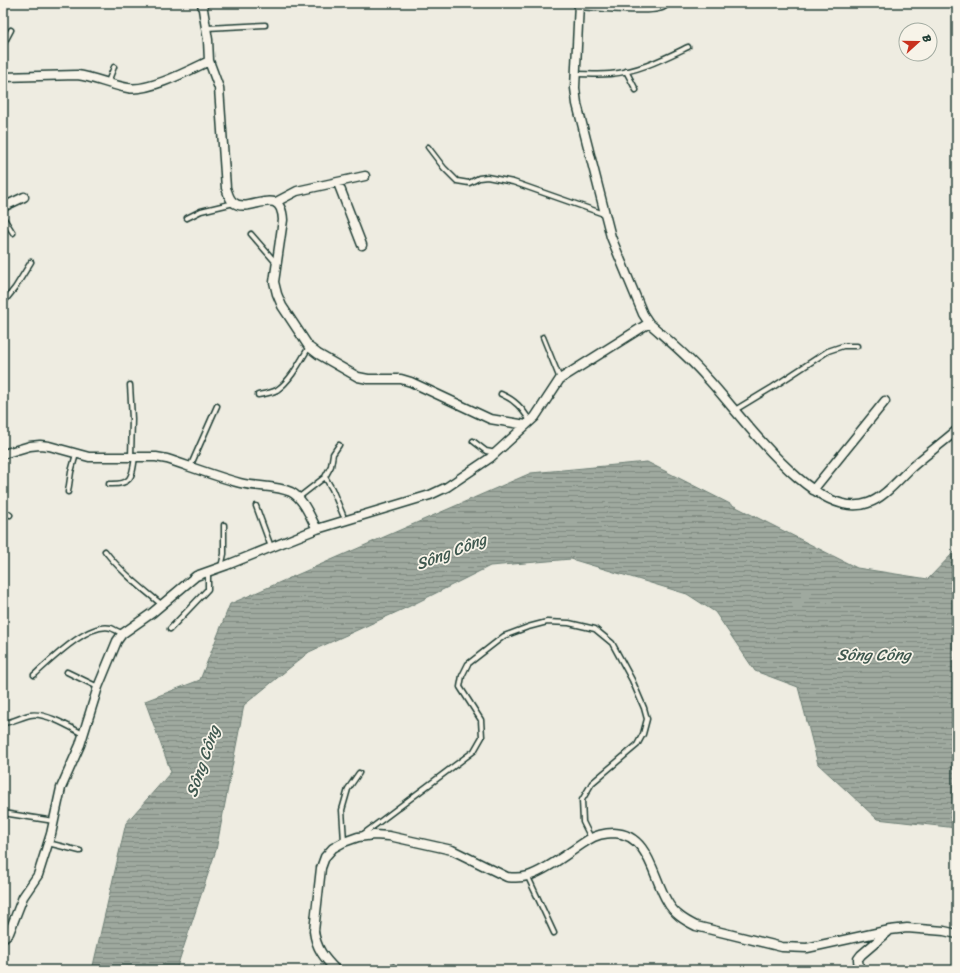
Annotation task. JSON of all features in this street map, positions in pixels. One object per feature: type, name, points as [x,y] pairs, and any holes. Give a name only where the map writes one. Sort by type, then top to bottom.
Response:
[{"type":"street","points":[[202,3],[207,28],[210,61],[219,88],[226,188],[234,203],[241,205],[276,202],[297,191],[365,176]]},
{"type":"street","points":[[579,5],[575,88],[577,104],[611,237],[643,314],[649,323],[698,368],[775,457],[813,490],[829,500],[842,505],[857,506],[869,503],[879,498],[913,466],[957,430]]},
{"type":"street","points":[[3,77],[77,75],[128,88],[138,89],[150,86],[210,61]]},
{"type":"street","points":[[338,183],[362,245]]},
{"type":"street","points":[[3,208],[24,197]]},
{"type":"street","points":[[276,202],[280,206],[283,220],[274,282],[282,306],[309,347],[318,354],[358,377],[368,379],[400,379],[411,382],[490,419],[528,424]]},
{"type":"street","points":[[3,938],[9,933],[23,897],[38,876],[54,821],[61,788],[83,734],[98,687],[117,641],[122,634],[149,616],[190,580],[317,529],[438,492],[483,464],[528,424],[540,411],[555,384],[560,379],[649,323]]},
{"type":"street","points":[[813,490],[885,400]]},
{"type":"street","points":[[3,454],[30,446],[40,445],[89,457],[161,458],[238,482],[282,489],[291,492],[304,505],[317,529]]},
{"type":"street","points":[[336,970],[325,958],[315,940],[314,931],[321,868],[325,857],[333,848],[358,837],[374,835],[389,836],[452,850],[507,877],[517,878],[538,872],[590,835],[620,833],[632,838],[642,848],[649,859],[666,901],[674,912],[696,926],[782,947],[795,948],[807,948],[890,930],[907,928],[944,931],[957,934]]},
{"type":"street","points":[[859,970],[858,959],[861,955],[890,930]]},
{"type":"lane","points":[[579,5],[626,10],[658,9],[669,3]]},
{"type":"lane","points":[[207,28],[265,25]]},
{"type":"lane","points":[[3,45],[10,30]]},
{"type":"lane","points":[[576,74],[611,74],[626,71],[656,62],[688,47]]},
{"type":"lane","points":[[108,82],[114,66]]},
{"type":"lane","points":[[626,71],[636,90]]},
{"type":"lane","points":[[428,146],[444,168],[457,181],[469,183],[479,178],[487,177],[513,182],[605,214]]},
{"type":"lane","points":[[187,218],[201,211],[234,203]]},
{"type":"lane","points":[[3,217],[13,233]]},
{"type":"lane","points":[[251,234],[277,264]]},
{"type":"lane","points":[[3,303],[15,288],[31,262]]},
{"type":"lane","points":[[542,337],[560,379]]},
{"type":"lane","points":[[735,410],[828,351],[843,346],[857,346]]},
{"type":"lane","points":[[258,395],[276,390],[286,381],[295,371],[309,347]]},
{"type":"lane","points":[[109,484],[119,484],[128,480],[132,476],[133,457],[130,386]]},
{"type":"lane","points":[[501,394],[517,403],[528,424]]},
{"type":"lane","points":[[190,467],[217,406]]},
{"type":"lane","points":[[473,441],[486,451],[496,453]]},
{"type":"lane","points":[[298,498],[325,477],[331,466],[333,454],[339,445]]},
{"type":"lane","points":[[68,492],[76,454]]},
{"type":"lane","points":[[325,477],[344,515]]},
{"type":"lane","points":[[256,506],[271,548]]},
{"type":"lane","points":[[3,510],[10,515]]},
{"type":"lane","points":[[221,568],[224,554],[224,525]]},
{"type":"lane","points":[[105,551],[112,561],[162,605]]},
{"type":"lane","points":[[170,629],[208,589],[208,572]]},
{"type":"lane","points":[[358,837],[474,751],[482,737],[481,720],[460,687],[462,676],[468,664],[504,636],[547,622],[569,623],[595,629],[612,643],[632,680],[647,719],[643,734],[637,745],[592,783],[582,800],[583,822],[590,835]]},
{"type":"lane","points":[[34,675],[84,634],[100,628],[110,628],[122,634]]},
{"type":"lane","points":[[66,672],[98,687]]},
{"type":"lane","points":[[3,723],[37,714],[52,719],[83,734]]},
{"type":"lane","points":[[344,842],[342,810],[348,789],[359,773]]},
{"type":"lane","points":[[3,813],[54,821]]},
{"type":"lane","points":[[48,843],[80,851]]},
{"type":"lane","points":[[528,876],[554,933]]},
{"type":"lane","points":[[387,970],[393,967]]},
{"type":"water","name":"Sông Công","points":[[647,462],[857,568],[928,579],[957,549],[957,828],[877,819],[818,764],[798,687],[755,671],[715,612],[687,594],[571,559],[490,566],[410,606],[309,652],[244,705],[216,850],[176,970],[92,970],[126,823],[171,772],[145,701],[200,680],[230,604],[531,473]]}]
